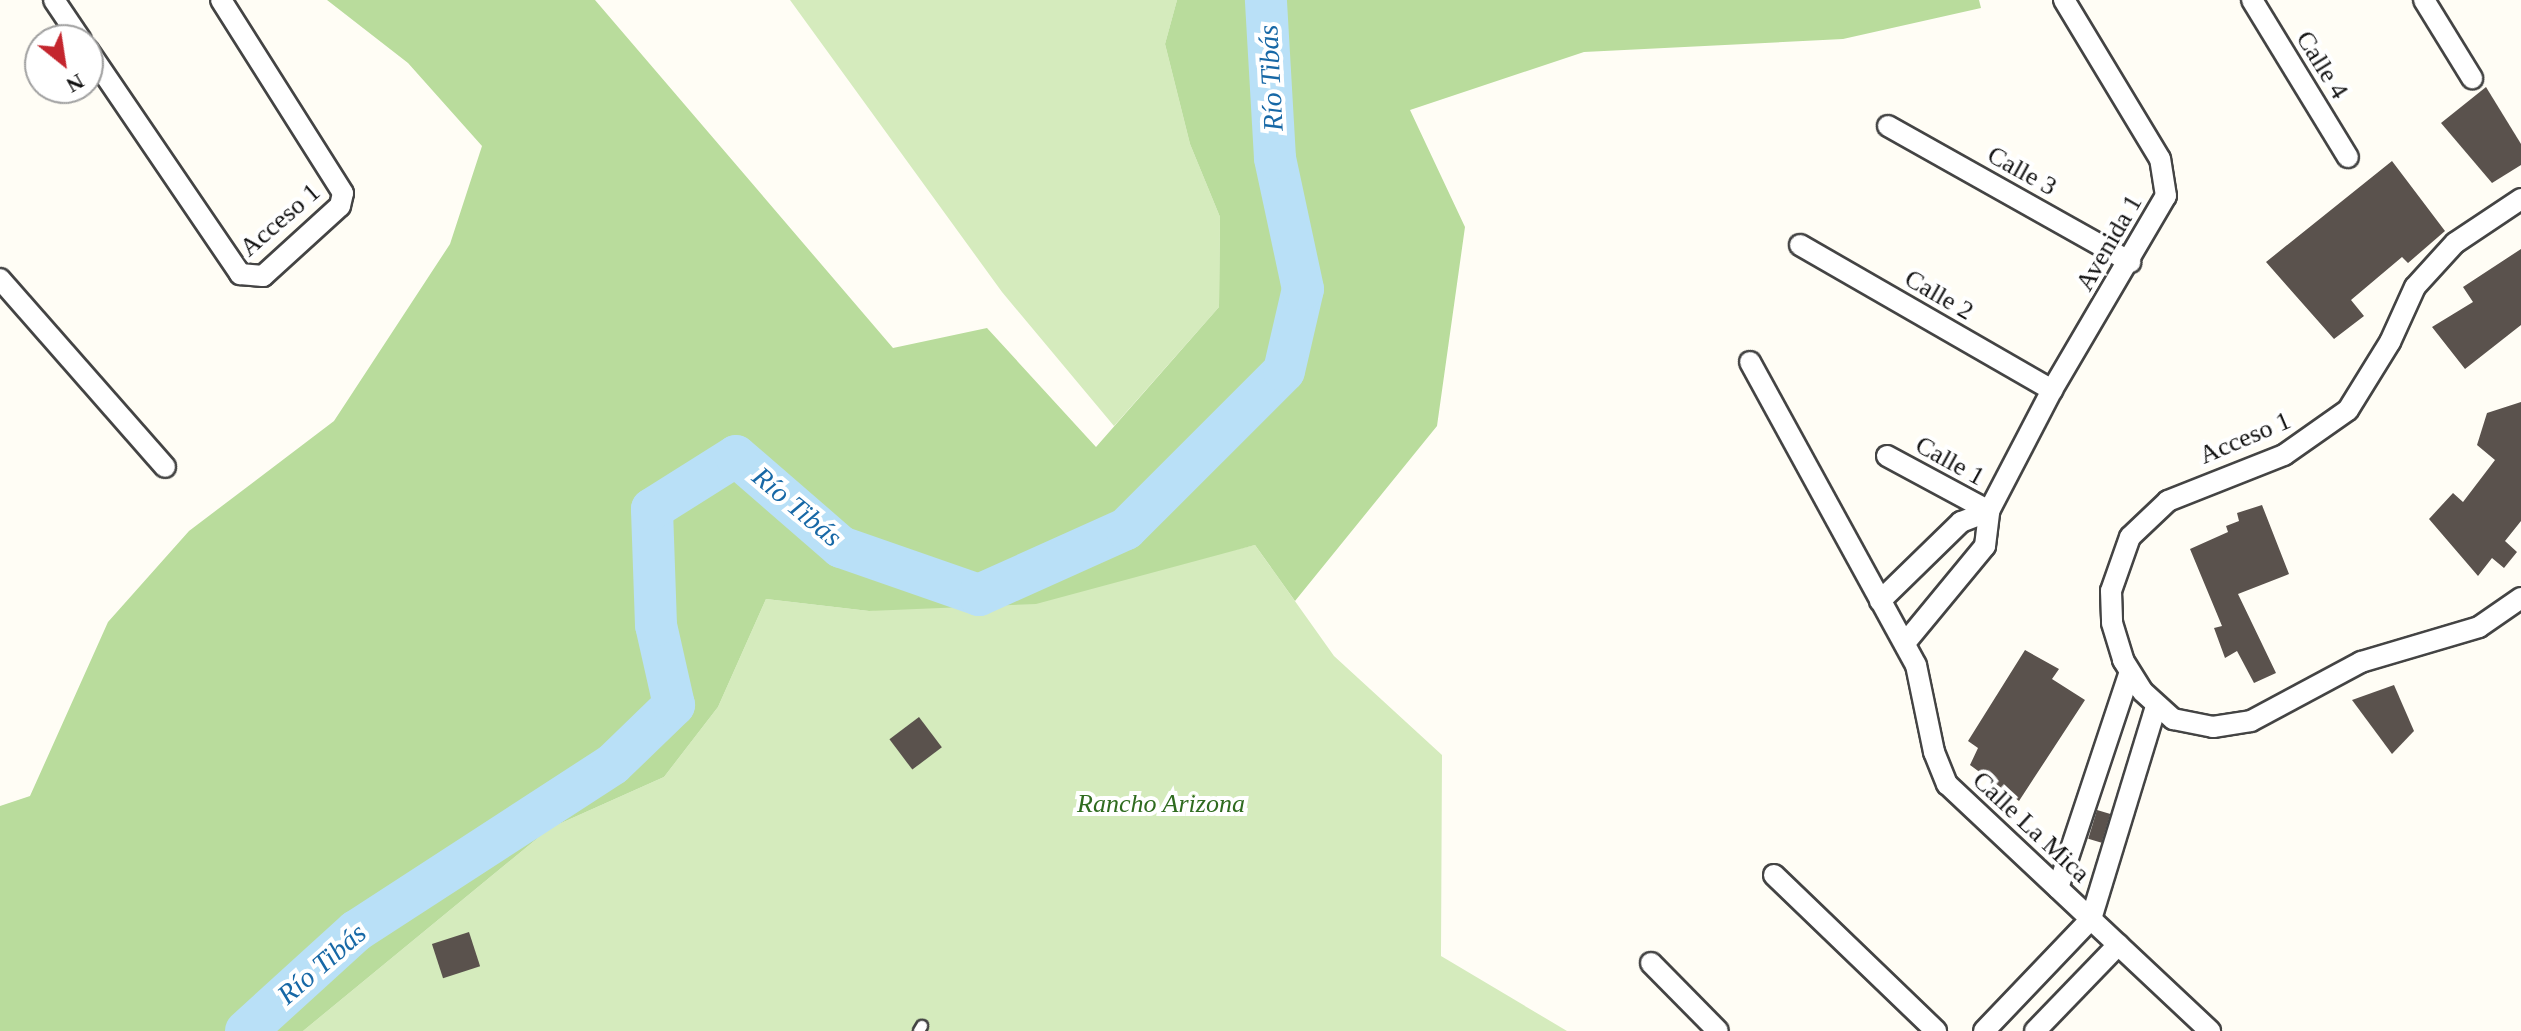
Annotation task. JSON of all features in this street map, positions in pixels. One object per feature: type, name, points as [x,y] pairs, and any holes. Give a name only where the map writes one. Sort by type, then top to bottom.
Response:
[{"type":"street","points":[[54,0],[70,24]]},
{"type":"street","name":"Acceso 1","points":[[104,74],[240,274],[254,279],[263,276],[340,206],[343,193],[221,0]]},
{"type":"street","name":"Avenida 1","points":[[1905,643],[1985,546],[1989,511],[2052,390],[2166,196],[2160,159],[2064,0]]},
{"type":"street","name":"Calle 4","points":[[2252,0],[2348,157]]},
{"type":"street","points":[[2424,0],[2472,78]]},
{"type":"street","name":"Calle 3","points":[[1888,126],[2130,262]]},
{"type":"street","name":"Acceso 1","points":[[2520,601],[2479,627],[2335,672],[2251,721],[2193,725],[2156,706],[2129,674],[2112,623],[2111,591],[2130,537],[2168,501],[2284,455],[2327,429],[2366,386],[2415,287],[2455,243],[2521,199]]},
{"type":"street","name":"Calle 2","points":[[1800,245],[2052,390]]},
{"type":"street","points":[[0,279],[165,467]]},
{"type":"street","name":"Calle La Mica","points":[[1750,362],[1905,643],[1947,784],[2210,1031]]},
{"type":"street","name":"Calle 1","points":[[1887,456],[1989,511]]},
{"type":"street","points":[[1880,601],[1961,522],[1989,511]]},
{"type":"street","points":[[2058,888],[2129,674]]},
{"type":"street","points":[[1984,1031],[2091,919],[2156,706]]},
{"type":"street","points":[[1774,875],[1936,1031]]},
{"type":"street","points":[[2035,1031],[2118,945]]},
{"type":"street","points":[[1651,963],[1718,1031]]},
{"type":"green space","points":[[327,0],[595,0],[893,348],[987,328],[1096,447],[1219,307],[1220,217],[1190,144],[1165,44],[1177,0],[1979,0],[1981,8],[1843,39],[1584,52],[1410,110],[1465,227],[1437,426],[1295,601],[1255,545],[1036,604],[869,611],[766,599],[718,707],[664,777],[550,828],[303,1031],[0,1031],[0,806],[30,796],[108,622],[189,531],[334,421],[450,244],[482,146],[408,63]]},
{"type":"green space","points":[[790,0],[1177,0],[1165,44],[1190,144],[1220,217],[1219,307],[1114,426],[1002,292]]},
{"type":"green space","name":"Rancho Arizona","points":[[1255,545],[1334,656],[1442,755],[1441,956],[1567,1031],[303,1031],[550,828],[664,777],[718,707],[766,599],[869,611],[1171,565]]},
{"type":"building","points":[[2486,87],[2521,144],[2521,165],[2492,183],[2441,123]]},
{"type":"building","points":[[2392,161],[2445,231],[2408,263],[2402,257],[2351,300],[2364,316],[2334,339],[2266,262]]},
{"type":"building","points":[[2521,249],[2521,325],[2465,369],[2432,327],[2473,302],[2463,287]]},
{"type":"building","points":[[2521,402],[2521,521],[2505,541],[2517,552],[2504,568],[2492,558],[2478,576],[2429,519],[2453,493],[2463,502],[2495,460],[2477,445],[2487,413]]},
{"type":"building","points":[[2262,505],[2289,574],[2238,594],[2276,673],[2254,683],[2237,651],[2225,658],[2214,628],[2222,626],[2190,549],[2228,532],[2226,526],[2239,521],[2237,513]]},
{"type":"building","points":[[2025,650],[2059,669],[2052,679],[2085,700],[2019,801],[1970,765],[1978,748],[1968,741]]},
{"type":"building","points":[[2394,685],[2414,731],[2392,754],[2352,700]]},
{"type":"building","points":[[919,717],[942,747],[912,770],[889,739]]},
{"type":"building","points":[[2097,810],[2110,814],[2102,843],[2088,839]]},
{"type":"building","points":[[469,932],[480,966],[443,978],[432,944]]},
{"type":"waterway","name":"Río Tibás","points":[[246,1031],[356,931],[613,764],[674,705],[656,625],[652,509],[736,456],[841,547],[979,595],[1126,529],[1284,371],[1303,289],[1275,158],[1266,0]]}]
